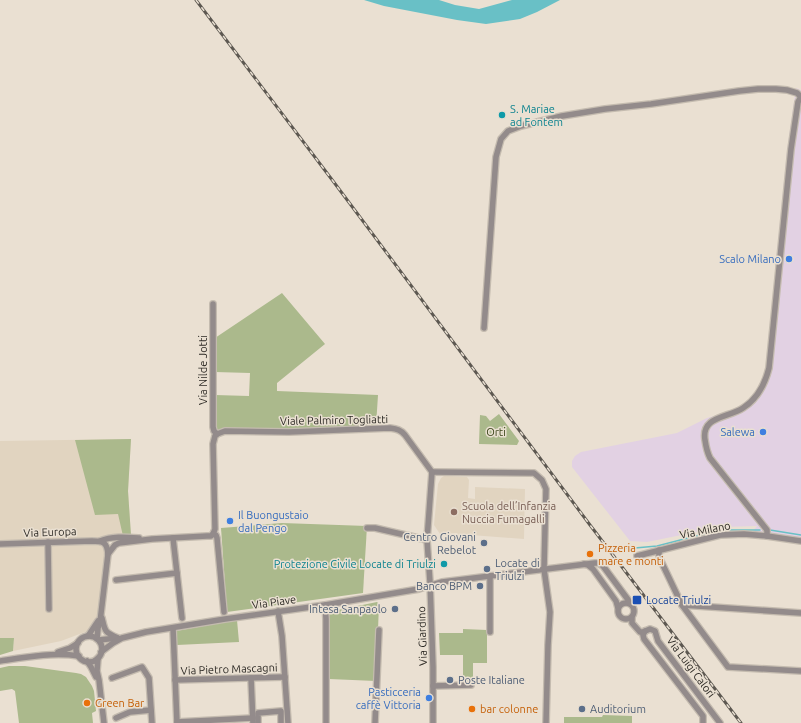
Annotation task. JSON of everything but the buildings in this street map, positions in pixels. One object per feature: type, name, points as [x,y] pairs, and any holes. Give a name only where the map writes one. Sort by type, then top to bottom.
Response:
[{"type":"street","points":[[484,328],[496,157],[501,139],[508,131],[521,126],[562,116],[739,91],[776,89],[792,91],[799,95],[801,97],[798,102],[791,149],[768,374],[763,386],[749,403],[736,412],[712,421],[704,432],[706,451],[710,458],[767,530],[768,536]]},
{"type":"street","name":"Via Nilde Jotti","points":[[213,304],[213,427],[217,434]]},
{"type":"street","name":"Viale Palmiro Togliatti","points":[[217,434],[225,432],[398,429],[406,435],[432,472]]},
{"type":"street","points":[[213,534],[215,529],[213,444],[217,434]]},
{"type":"street","points":[[432,472],[534,473],[542,480],[546,489],[544,569],[550,612],[546,723]]},
{"type":"street","name":"Via Giardino","points":[[432,472],[427,540],[434,667],[433,723]]},
{"type":"street","points":[[367,528],[375,528],[427,540]]},
{"type":"street","points":[[108,551],[119,543],[152,539],[210,536],[213,534]]},
{"type":"street","points":[[213,534],[216,535],[217,538],[224,612]]},
{"type":"street","name":"Via Milano","points":[[637,556],[720,535],[744,534],[801,541]]},
{"type":"street","points":[[101,652],[102,646],[98,639],[98,628],[100,622],[108,551],[115,541],[121,537]]},
{"type":"street","name":"Via Europa","points":[[0,544],[100,541],[107,538],[121,537],[152,539]]},
{"type":"street","points":[[173,538],[182,618]]},
{"type":"street","points":[[100,541],[104,543],[108,551]]},
{"type":"street","points":[[48,542],[49,609]]},
{"type":"street","points":[[659,550],[660,559],[682,605],[728,667],[801,671]]},
{"type":"street","points":[[598,563],[603,566],[635,610],[632,618],[622,618],[618,614],[616,601],[593,569],[583,564],[598,563]]},
{"type":"street","name":"Via Piave","points":[[98,658],[101,652],[120,638],[146,632],[412,590],[442,582],[583,564]]},
{"type":"street","points":[[116,580],[177,573]]},
{"type":"street","points":[[490,576],[490,632]]},
{"type":"street","points":[[618,608],[621,604],[628,603],[632,605]]},
{"type":"street","points":[[325,604],[326,723]]},
{"type":"street","points":[[682,605],[801,613]]},
{"type":"street","points":[[278,611],[282,636],[288,723]]},
{"type":"street","points":[[88,636],[101,614]]},
{"type":"street","points":[[101,614],[106,632],[120,638]]},
{"type":"street","name":"Via Luigi Calori","points":[[632,618],[632,623],[638,630],[642,632],[650,629],[655,631],[658,642],[720,723]]},
{"type":"street","points":[[173,628],[177,722],[254,716],[280,711],[281,723]]},
{"type":"street","points":[[375,723],[379,630]]},
{"type":"street","name":"Via Luigi Calori","points":[[645,631],[643,635],[644,639],[703,716],[703,723]]},
{"type":"street","points":[[101,697],[92,667],[87,661],[79,656],[76,650],[78,643],[81,638],[88,636],[93,636],[98,639],[120,638]]},
{"type":"street","points":[[46,655],[63,651],[78,643]]},
{"type":"street","points":[[0,661],[46,655],[70,654],[79,656]]},
{"type":"street","points":[[87,661],[92,661],[98,658]]},
{"type":"street","points":[[98,658],[97,671],[104,723]]},
{"type":"street","points":[[112,678],[142,667],[149,678],[152,723]]},
{"type":"street","name":"Via Pietro Mascagni","points":[[175,680],[284,677]]},
{"type":"street","points":[[251,678],[254,716],[258,723]]},
{"type":"street","points":[[433,686],[471,685]]},
{"type":"street","points":[[116,718],[130,712],[151,710]]},
{"type":"shaded area","name":"Scalo Milano","points":[[796,88],[801,90],[801,541],[751,534],[757,526],[721,527],[647,542],[630,541],[572,467],[572,461],[575,456],[581,452],[677,433],[707,418],[733,410],[751,397],[758,388],[764,377],[766,366],[787,151]]},
{"type":"shaded area","points":[[131,439],[128,491],[131,538],[107,539],[101,613],[103,630],[85,632],[61,641],[13,651],[14,638],[0,638],[0,441]]},
{"type":"shaded area","points":[[444,476],[467,477],[469,480],[468,498],[475,499],[475,487],[525,489],[524,539],[471,535],[470,538],[458,540],[457,533],[440,534],[434,525],[438,484]]},
{"type":"green space","points":[[282,293],[325,344],[277,383],[277,391],[378,395],[376,426],[218,431],[215,427],[215,395],[249,396],[250,373],[215,372],[215,338]]},
{"type":"green space","name":"Orti","points":[[499,414],[519,441],[517,445],[479,444],[480,415],[486,416],[490,421]]},
{"type":"green space","points":[[131,439],[128,491],[131,535],[123,536],[118,514],[95,515],[75,440]]},
{"type":"green space","points":[[282,523],[367,526],[363,593],[227,612],[221,528]]},
{"type":"green space","points":[[377,602],[379,604],[376,681],[329,679],[328,612]]},
{"type":"green space","points":[[237,620],[239,642],[177,645],[176,631]]},
{"type":"green space","points":[[463,629],[487,630],[487,663],[473,663],[473,683],[463,682],[463,655],[440,655],[439,633],[463,633]]},
{"type":"green space","points":[[0,638],[14,638],[13,651],[0,655]]},
{"type":"green space","points":[[9,666],[25,666],[76,673],[86,677],[94,691],[96,711],[92,713],[93,723],[19,723],[15,691],[12,689],[0,691],[0,668]]},
{"type":"green space","points":[[603,715],[632,716],[632,723],[564,723],[564,717],[602,717]]},
{"type":"water","points":[[364,0],[439,0],[455,5],[479,9],[512,0],[560,0],[520,19],[486,24],[384,6]]},
{"type":"waterway","points":[[622,548],[657,546],[719,530],[760,530]]},
{"type":"waterway","points":[[770,530],[801,535]]},
{"type":"railway","points":[[196,0],[590,525],[741,723]]},
{"type":"place","name":"S. Mariae ad Fontem","points":[[502,115]]},
{"type":"place","name":"Scalo Milano","points":[[789,259]]},
{"type":"place","name":"Salewa","points":[[763,432]]},
{"type":"place","name":"Scuola dell’Infanzia Nuccia Fumagalli","points":[[454,512]]},
{"type":"place","name":"Il Buongustaio dal Pengo","points":[[230,521]]},
{"type":"place","name":"Centro Giovani Rebelot","points":[[484,543]]},
{"type":"place","name":"Pizzeria mare e monti","points":[[590,554]]},
{"type":"place","name":"Protezione Civile Locate di Triulzi","points":[[444,564]]},
{"type":"place","name":"Locate di Triulzi","points":[[487,569]]},
{"type":"place","name":"Banco BPM","points":[[480,586]]},
{"type":"place","name":"Locate Triulzi","points":[[637,600]]},
{"type":"place","name":"Intesa Sanpaolo","points":[[395,609]]},
{"type":"place","name":"Poste Italiane","points":[[450,680]]},
{"type":"place","name":"Pasticceria caffè Vittoria","points":[[429,698]]},
{"type":"place","name":"Green Bar","points":[[87,703]]},
{"type":"place","name":"bar colonne","points":[[472,709]]},
{"type":"place","name":"Auditorium","points":[[582,709]]}]
